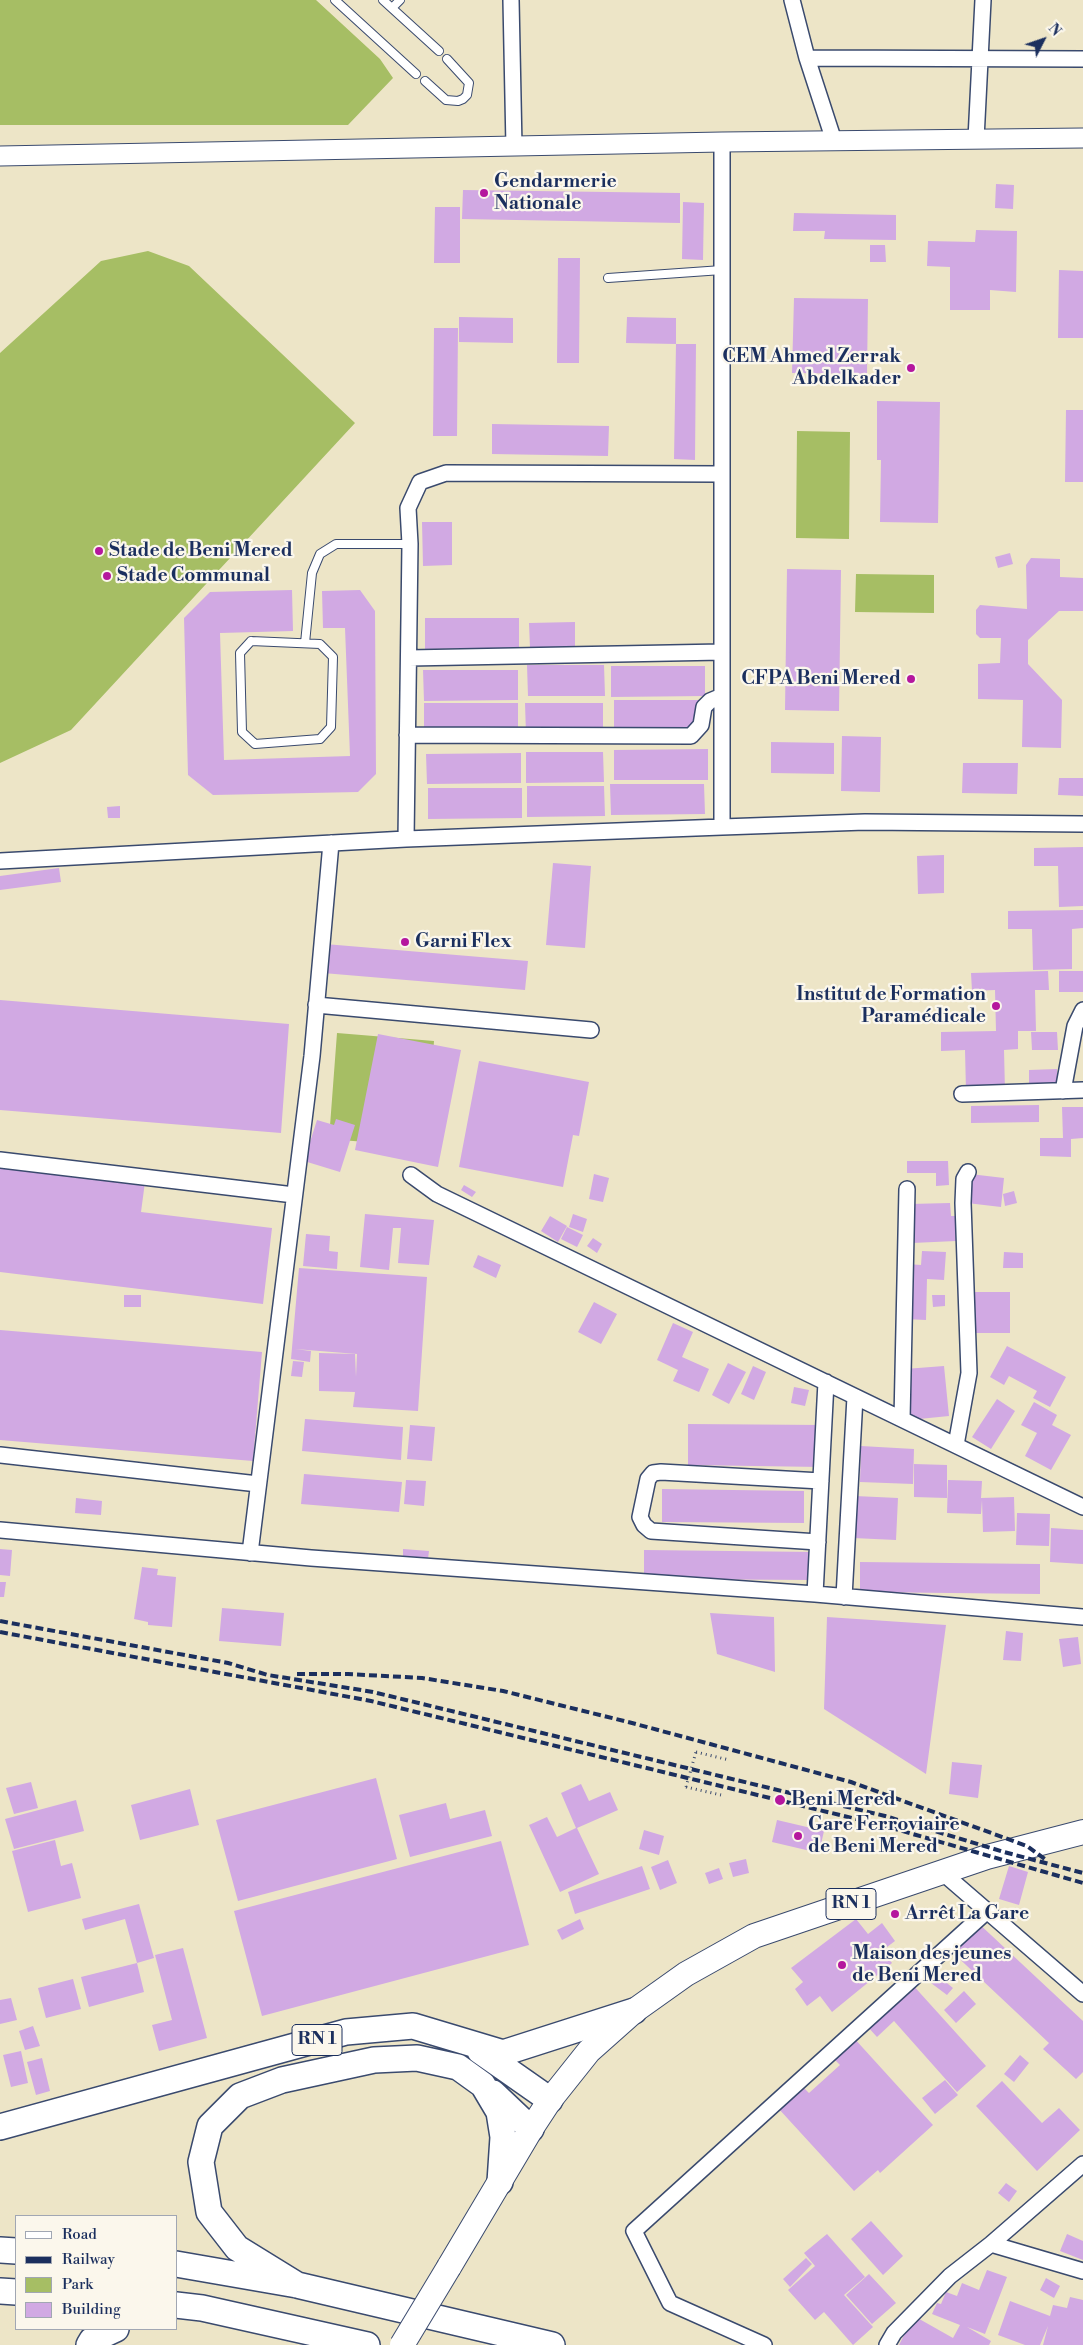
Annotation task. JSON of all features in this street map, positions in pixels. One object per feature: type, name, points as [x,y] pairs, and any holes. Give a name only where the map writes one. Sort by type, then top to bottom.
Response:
[{"type":"highway","name":"RN 1","points":[[0,2127],[346,2032],[413,2026],[503,2053],[634,2011]]},
{"type":"highway","points":[[470,2044],[550,2100]]},
{"type":"highway","points":[[297,2285],[237,2248],[209,2212],[201,2162],[210,2126],[240,2096],[282,2080],[374,2060],[416,2058],[458,2067],[484,2085],[531,2129]]},
{"type":"highway","points":[[484,2085],[499,2112],[502,2129],[500,2182]]},
{"type":"highway","points":[[0,2250],[15,2250]]},
{"type":"highway","points":[[178,2264],[297,2285],[552,2345]]},
{"type":"highway","points":[[0,2291],[15,2292]]},
{"type":"highway","points":[[178,2305],[202,2308],[367,2345]]},
{"type":"highway","points":[[178,2313],[202,2308]]},
{"type":"highway","points":[[88,2345],[92,2340],[114,2330]]},
{"type":"main road","name":"RN 1","points":[[402,2345],[550,2100],[589,2051],[634,2011],[686,1974],[754,1936],[988,1857],[1083,1832]]},
{"type":"street","points":[[511,0],[514,147]]},
{"type":"street","points":[[792,0],[807,58],[834,141]]},
{"type":"street","points":[[976,139],[983,0]]},
{"type":"street","points":[[807,58],[1083,59]]},
{"type":"street","points":[[0,156],[722,142],[1083,138]]},
{"type":"street","points":[[722,142],[722,827]]},
{"type":"street","points":[[406,839],[410,544],[408,508],[420,482],[446,473],[722,474]]},
{"type":"street","points":[[408,658],[722,652]]},
{"type":"street","points":[[408,735],[691,736],[701,725],[704,706],[710,700],[722,696]]},
{"type":"street","points":[[0,861],[406,839],[865,822],[1083,824]]},
{"type":"street","points":[[250,1553],[316,1005],[331,843]]},
{"type":"street","points":[[316,1005],[591,1030]]},
{"type":"street","points":[[1063,1091],[1075,1026],[1083,1010]]},
{"type":"street","points":[[962,1094],[1083,1090]]},
{"type":"street","points":[[0,1160],[294,1195]]},
{"type":"street","points":[[956,1445],[969,1372],[964,1203],[964,1179],[968,1172]]},
{"type":"street","points":[[411,1175],[437,1194],[1083,1507]]},
{"type":"street","points":[[902,1419],[907,1189]]},
{"type":"street","points":[[815,1594],[826,1382]]},
{"type":"street","points":[[844,1597],[855,1396]]},
{"type":"street","points":[[0,1455],[258,1484]]},
{"type":"street","points":[[818,1542],[651,1531],[644,1525],[640,1517],[648,1479],[653,1474],[661,1472],[821,1481]]},
{"type":"street","points":[[0,1530],[250,1553],[815,1594],[1083,1617]]},
{"type":"street","points":[[943,1873],[1083,1994]]},
{"type":"street","points":[[764,2345],[670,2304],[634,2231],[986,1912]]},
{"type":"street","points":[[887,2345],[894,2333],[950,2276],[991,2244],[1083,2164]]},
{"type":"street","points":[[991,2244],[1083,2271]]},
{"type":"lane","points":[[335,0],[416,74]]},
{"type":"lane","points":[[383,0],[439,51]]},
{"type":"lane","points":[[392,8],[400,0]]},
{"type":"lane","points":[[424,81],[446,100],[458,102],[463,99],[467,95],[469,83],[447,59]]},
{"type":"lane","points":[[608,278],[722,270]]},
{"type":"lane","points":[[305,643],[312,573],[320,554],[336,544],[410,544]]},
{"type":"lane","points":[[252,641],[305,643],[320,644],[333,657],[331,727],[320,739],[255,744],[242,732],[240,653],[252,641]]},
{"type":"path","points":[[721,1795],[686,1787],[696,1752],[729,1760]]},
{"type":"green space","points":[[0,0],[316,0],[380,59],[393,78],[348,125],[0,125]]},
{"type":"green space","name":"Stade Communal","points":[[148,251],[189,266],[355,423],[71,730],[0,763],[0,353],[101,261]]},
{"type":"green space","points":[[797,431],[850,432],[849,539],[796,538]]},
{"type":"green space","points":[[856,574],[934,575],[934,613],[855,612]]},
{"type":"green space","points":[[337,1033],[434,1041],[426,1147],[329,1139]]},
{"type":"building","points":[[996,184],[1014,185],[1013,209],[995,208]]},
{"type":"building","points":[[463,190],[680,193],[680,223],[462,219]]},
{"type":"building","points":[[683,202],[704,203],[703,260],[682,259]]},
{"type":"building","points":[[435,207],[460,207],[460,263],[434,263]]},
{"type":"building","points":[[794,213],[896,215],[896,240],[824,239],[825,231],[793,231]]},
{"type":"building","points":[[976,230],[1017,231],[1016,292],[990,290],[990,310],[950,310],[950,267],[927,266],[928,241],[975,242]]},
{"type":"building","points":[[870,245],[885,245],[886,262],[870,262]]},
{"type":"building","points":[[558,258],[580,258],[579,363],[557,363]]},
{"type":"building","points":[[1059,270],[1083,271],[1083,338],[1058,338]]},
{"type":"building","points":[[794,298],[868,299],[867,374],[792,373]]},
{"type":"building","points":[[459,317],[513,318],[513,343],[459,342]]},
{"type":"building","points":[[627,317],[676,318],[676,344],[626,343]]},
{"type":"building","points":[[434,328],[458,328],[457,436],[433,436]]},
{"type":"building","points":[[676,344],[696,344],[695,460],[674,459]]},
{"type":"building","points":[[877,401],[940,402],[938,523],[880,522],[881,460],[877,460]]},
{"type":"building","points":[[1066,410],[1083,410],[1083,482],[1065,482]]},
{"type":"building","points":[[492,424],[609,426],[608,456],[492,454]]},
{"type":"building","points":[[422,522],[452,522],[452,565],[423,566]]},
{"type":"building","points":[[1010,553],[1013,564],[998,568],[995,557]]},
{"type":"building","points":[[1031,558],[1060,559],[1060,577],[1083,578],[1083,611],[1059,611],[1028,640],[1028,664],[1062,700],[1061,748],[1022,747],[1023,700],[978,699],[978,664],[1000,663],[1001,638],[980,638],[976,634],[976,610],[980,605],[1027,609],[1026,565]]},
{"type":"building","points":[[787,569],[841,570],[839,711],[785,710]]},
{"type":"building","points":[[292,590],[293,631],[220,633],[224,760],[350,756],[345,628],[323,628],[322,591],[360,590],[375,611],[376,774],[358,792],[213,795],[188,775],[184,618],[210,592]]},
{"type":"building","points":[[425,618],[519,618],[519,648],[425,649]]},
{"type":"building","points":[[575,622],[575,647],[530,648],[529,623]]},
{"type":"building","points":[[527,665],[604,665],[605,696],[528,696]]},
{"type":"building","points":[[611,666],[705,666],[705,696],[611,697]]},
{"type":"building","points":[[423,670],[518,670],[518,700],[424,701]]},
{"type":"building","points":[[614,700],[708,700],[708,730],[614,731]]},
{"type":"building","points":[[424,703],[518,703],[518,733],[424,734]]},
{"type":"building","points":[[525,703],[603,703],[603,734],[526,734]]},
{"type":"building","points":[[842,736],[881,737],[880,792],[841,791]]},
{"type":"building","points":[[771,742],[834,743],[834,774],[771,773]]},
{"type":"building","points":[[708,749],[708,780],[614,780],[614,750]]},
{"type":"building","points":[[526,752],[603,752],[604,782],[526,783]]},
{"type":"building","points":[[521,753],[521,783],[427,784],[426,754]]},
{"type":"building","points":[[963,763],[1018,763],[1017,794],[962,793]]},
{"type":"building","points":[[1059,778],[1083,778],[1083,796],[1058,795]]},
{"type":"building","points":[[610,784],[704,784],[705,814],[611,815]]},
{"type":"building","points":[[527,786],[604,786],[605,816],[527,817]]},
{"type":"building","points":[[428,788],[522,788],[522,818],[428,819]]},
{"type":"building","points":[[120,806],[120,818],[108,818],[107,807]]},
{"type":"building","points":[[1083,847],[1083,906],[1059,907],[1058,866],[1034,866],[1034,848]]},
{"type":"building","points":[[944,855],[944,893],[918,894],[917,856]]},
{"type":"building","points":[[553,863],[591,866],[585,948],[546,945]]},
{"type":"building","points":[[59,868],[61,882],[0,890],[0,876]]},
{"type":"building","points":[[1083,910],[1083,928],[1072,929],[1072,969],[1033,970],[1032,929],[1008,929],[1008,911]]},
{"type":"building","points":[[325,944],[528,961],[525,990],[323,973]]},
{"type":"building","points":[[1048,971],[1049,990],[1035,990],[1036,1031],[1018,1031],[1018,1049],[1004,1050],[1005,1091],[966,1091],[965,1050],[941,1051],[941,1032],[996,1031],[995,990],[972,991],[971,973]]},
{"type":"building","points":[[1059,971],[1083,971],[1083,992],[1059,992]]},
{"type":"building","points":[[0,1000],[289,1024],[281,1133],[0,1110]]},
{"type":"building","points":[[1031,1032],[1057,1032],[1058,1050],[1032,1050]]},
{"type":"building","points":[[378,1034],[461,1050],[438,1167],[355,1150]]},
{"type":"building","points":[[479,1061],[589,1082],[579,1136],[573,1135],[563,1187],[459,1167]]},
{"type":"building","points":[[1057,1069],[1057,1090],[1029,1090],[1029,1070]]},
{"type":"building","points":[[1039,1105],[1039,1122],[971,1123],[971,1106]]},
{"type":"building","points":[[1062,1107],[1083,1107],[1083,1138],[1071,1139],[1071,1157],[1040,1156],[1040,1138],[1063,1138]]},
{"type":"building","points":[[336,1119],[355,1125],[340,1172],[304,1161],[317,1120],[334,1125]]},
{"type":"building","points":[[907,1161],[948,1161],[949,1185],[936,1186],[936,1173],[907,1173]]},
{"type":"building","points":[[0,1164],[145,1182],[141,1212],[272,1228],[263,1304],[0,1272]]},
{"type":"building","points":[[594,1174],[609,1178],[603,1202],[589,1199]]},
{"type":"building","points":[[970,1174],[1004,1178],[1001,1207],[967,1203]]},
{"type":"building","points":[[464,1185],[476,1192],[472,1197],[461,1190]]},
{"type":"building","points":[[1014,1191],[1017,1203],[1005,1206],[1003,1194]]},
{"type":"building","points":[[950,1203],[951,1216],[955,1216],[956,1241],[912,1243],[910,1204]]},
{"type":"building","points":[[365,1214],[434,1220],[429,1265],[398,1263],[401,1228],[393,1228],[389,1270],[360,1267]]},
{"type":"building","points":[[573,1214],[587,1219],[583,1232],[569,1227]]},
{"type":"building","points":[[550,1216],[567,1226],[558,1242],[541,1231]]},
{"type":"building","points":[[567,1227],[583,1235],[577,1247],[561,1239]]},
{"type":"building","points":[[306,1234],[330,1236],[329,1251],[338,1252],[337,1269],[303,1266]]},
{"type":"building","points":[[593,1238],[602,1244],[597,1253],[587,1246]]},
{"type":"building","points":[[922,1251],[946,1252],[944,1280],[927,1279],[926,1320],[905,1319],[907,1264],[921,1265]]},
{"type":"building","points":[[1004,1252],[1023,1253],[1023,1268],[1003,1268]]},
{"type":"building","points":[[478,1255],[501,1265],[496,1278],[473,1267]]},
{"type":"building","points":[[299,1268],[427,1277],[418,1411],[353,1407],[355,1392],[319,1391],[319,1353],[355,1354],[356,1377],[357,1354],[295,1349],[311,1351],[310,1362],[291,1359]]},
{"type":"building","points":[[974,1292],[1010,1292],[1010,1333],[974,1333]]},
{"type":"building","points":[[124,1295],[141,1295],[141,1307],[124,1307]]},
{"type":"building","points":[[932,1295],[945,1295],[945,1306],[933,1307]]},
{"type":"building","points":[[594,1302],[617,1314],[601,1344],[578,1332]]},
{"type":"building","points":[[673,1323],[693,1332],[682,1357],[709,1369],[699,1392],[673,1381],[678,1370],[657,1360]]},
{"type":"building","points":[[0,1330],[262,1352],[253,1461],[0,1440]]},
{"type":"building","points":[[1007,1346],[1066,1377],[1050,1407],[1033,1398],[1037,1391],[1009,1376],[1004,1385],[990,1377]]},
{"type":"building","points":[[293,1361],[304,1362],[302,1377],[291,1376]]},
{"type":"building","points":[[728,1363],[746,1372],[729,1404],[712,1395]]},
{"type":"building","points":[[753,1366],[766,1372],[754,1400],[741,1394]]},
{"type":"building","points":[[944,1366],[949,1416],[909,1420],[905,1369]]},
{"type":"building","points":[[794,1387],[809,1390],[805,1406],[791,1403]]},
{"type":"building","points":[[997,1399],[1015,1411],[991,1449],[972,1437]]},
{"type":"building","points":[[1034,1402],[1057,1415],[1052,1425],[1071,1435],[1051,1470],[1025,1456],[1037,1433],[1021,1425]]},
{"type":"building","points":[[305,1419],[403,1427],[401,1460],[302,1451]]},
{"type":"building","points":[[688,1424],[822,1425],[821,1467],[688,1465]]},
{"type":"building","points":[[410,1425],[435,1427],[432,1461],[407,1459]]},
{"type":"building","points":[[861,1446],[914,1449],[913,1484],[860,1482]]},
{"type":"building","points":[[914,1464],[947,1465],[947,1498],[914,1497]]},
{"type":"building","points":[[304,1474],[402,1482],[399,1512],[301,1504]]},
{"type":"building","points":[[406,1480],[426,1481],[424,1506],[404,1504]]},
{"type":"building","points":[[948,1480],[982,1481],[981,1498],[1014,1497],[1015,1531],[983,1532],[982,1500],[981,1514],[947,1513]]},
{"type":"building","points":[[662,1489],[804,1491],[804,1523],[662,1522]]},
{"type":"building","points":[[855,1496],[898,1498],[896,1540],[853,1538]]},
{"type":"building","points":[[76,1498],[102,1501],[101,1515],[75,1513]]},
{"type":"building","points":[[1017,1513],[1050,1514],[1049,1546],[1016,1545]]},
{"type":"building","points":[[1051,1528],[1083,1530],[1083,1564],[1050,1562]]},
{"type":"building","points":[[0,1549],[12,1550],[10,1576],[0,1575]]},
{"type":"building","points":[[403,1549],[429,1551],[428,1559],[403,1556]]},
{"type":"building","points":[[644,1550],[815,1552],[815,1580],[644,1579]]},
{"type":"building","points":[[860,1562],[1040,1564],[1040,1594],[860,1592]]},
{"type":"building","points":[[142,1567],[158,1569],[157,1575],[176,1577],[172,1627],[148,1625],[148,1622],[134,1619]]},
{"type":"building","points":[[0,1582],[6,1582],[4,1597],[0,1597]]},
{"type":"building","points":[[222,1608],[284,1613],[281,1646],[219,1641]]},
{"type":"building","points":[[710,1613],[774,1617],[775,1672],[717,1654]]},
{"type":"building","points":[[827,1617],[946,1625],[926,1774],[824,1709]]},
{"type":"building","points":[[1006,1631],[1023,1633],[1021,1661],[1003,1660]]},
{"type":"building","points":[[1078,1637],[1081,1664],[1063,1667],[1059,1639]]},
{"type":"building","points":[[952,1762],[982,1765],[978,1798],[949,1794]]},
{"type":"building","points":[[376,1778],[397,1859],[238,1901],[216,1820]]},
{"type":"building","points":[[31,1782],[38,1808],[14,1814],[6,1788]]},
{"type":"building","points":[[581,1784],[589,1801],[610,1792],[618,1810],[577,1828],[599,1874],[560,1892],[529,1825],[547,1817],[557,1837],[576,1828],[561,1793]]},
{"type":"building","points":[[190,1789],[199,1825],[140,1840],[131,1805]]},
{"type":"building","points":[[76,1800],[84,1831],[14,1849],[5,1819]]},
{"type":"building","points":[[446,1803],[450,1819],[485,1810],[492,1836],[410,1857],[399,1815]]},
{"type":"building","name":"Gare Ferroviaire de Beni Mered","points":[[777,1820],[824,1831],[819,1853],[772,1842]]},
{"type":"building","points":[[644,1830],[664,1836],[659,1855],[639,1849]]},
{"type":"building","points":[[55,1840],[61,1866],[72,1863],[81,1898],[28,1912],[12,1851]]},
{"type":"building","points":[[501,1841],[529,1945],[262,2016],[234,1911]]},
{"type":"building","points":[[746,1859],[749,1873],[733,1877],[729,1863]]},
{"type":"building","points":[[668,1860],[677,1883],[660,1890],[651,1867]]},
{"type":"building","points":[[642,1866],[650,1889],[575,1914],[568,1892]]},
{"type":"building","points":[[1009,1866],[1028,1872],[1019,1905],[999,1899]]},
{"type":"building","points":[[719,1868],[723,1879],[709,1884],[705,1873]]},
{"type":"building","points":[[139,1904],[154,1958],[137,1963],[125,1919],[85,1930],[82,1919]]},
{"type":"building","points":[[580,1919],[584,1929],[562,1940],[557,1930]]},
{"type":"building","name":"Maison des jeunes de Beni Mered","points":[[856,1919],[868,1934],[882,1923],[895,1941],[883,1950],[892,1963],[832,2012],[820,1996],[807,2006],[795,1989],[803,1982],[791,1968]]},
{"type":"building","points":[[976,1921],[1083,2021],[1083,2072],[1076,2079],[1043,2049],[1049,2043],[949,1949]]},
{"type":"building","points":[[183,1948],[207,2038],[159,2051],[152,2025],[172,2020],[155,1955]]},
{"type":"building","points":[[137,1963],[144,1992],[89,2007],[81,1977]]},
{"type":"building","points":[[937,1975],[953,1988],[947,1995],[931,1983]]},
{"type":"building","points":[[73,1979],[81,2009],[46,2018],[38,1988]]},
{"type":"building","points":[[911,1983],[986,2066],[957,2092],[894,2021],[877,2037],[867,2026]]},
{"type":"building","points":[[964,1991],[976,2004],[956,2023],[944,2010]]},
{"type":"building","points":[[11,1998],[17,2020],[0,2024],[0,2000]]},
{"type":"building","points":[[33,2026],[40,2046],[25,2050],[19,2031]]},
{"type":"building","points":[[853,2037],[933,2125],[880,2173],[878,2170],[854,2191],[778,2108],[802,2086],[809,2093],[840,2065],[832,2057]]},
{"type":"building","points":[[21,2051],[28,2083],[11,2087],[3,2055]]},
{"type":"building","points":[[1020,2055],[1029,2063],[1014,2082],[1004,2074]]},
{"type":"building","points":[[42,2058],[50,2091],[36,2095],[27,2062]]},
{"type":"building","points":[[945,2080],[958,2095],[935,2114],[922,2098]]},
{"type":"building","points":[[1002,2081],[1042,2123],[1059,2108],[1080,2130],[1037,2171],[976,2106]]},
{"type":"building","points":[[1006,2183],[1017,2191],[1009,2202],[998,2193]]},
{"type":"building","points":[[871,2221],[903,2256],[883,2275],[851,2239]]},
{"type":"building","points":[[827,2234],[865,2277],[844,2295],[873,2327],[853,2345],[824,2312],[815,2320],[788,2290],[815,2266],[804,2253]]},
{"type":"building","points":[[1067,2234],[1083,2241],[1083,2260],[1060,2251]]},
{"type":"building","points":[[806,2258],[812,2264],[790,2287],[783,2279]]},
{"type":"building","points":[[987,2270],[1007,2277],[985,2334],[967,2327],[991,2341],[989,2345],[899,2345],[914,2316],[953,2338],[960,2325],[932,2314],[937,2303],[941,2304],[946,2292],[957,2296],[962,2283],[979,2290]]},
{"type":"building","points":[[869,2274],[896,2303],[872,2324],[846,2295]]},
{"type":"building","points":[[1046,2278],[1060,2286],[1054,2298],[1040,2290]]},
{"type":"building","points":[[1070,2297],[1083,2300],[1083,2345],[1043,2345],[1048,2326],[1040,2345],[1025,2345],[998,2335],[1010,2301],[1050,2316],[1053,2305],[1067,2308]]},
{"type":"railway","points":[[0,1621],[228,1663],[268,1675],[373,1692],[885,1816],[1004,1852],[1083,1873]]},
{"type":"railway","points":[[0,1632],[371,1701],[885,1826],[1083,1883]]},
{"type":"railway","points":[[297,1674],[348,1674],[422,1678],[503,1691],[632,1723],[851,1782],[1027,1846],[1046,1860]]},
{"type":"place","name":"Gendarmerie Nationale","points":[[484,193]]},
{"type":"place","name":"CEM Ahmed Zerrak Abdelkader","points":[[911,368]]},
{"type":"place","name":"Stade de Beni Mered","points":[[99,551]]},
{"type":"place","name":"Stade Communal","points":[[107,576]]},
{"type":"place","name":"CFPA Beni Mered","points":[[911,679]]},
{"type":"place","name":"Garni Flex","points":[[405,942]]},
{"type":"place","name":"Institut de Formation Paramédicale","points":[[996,1006]]},
{"type":"place","name":"Beni Mered","points":[[780,1800]]},
{"type":"place","name":"Gare Ferroviaire de Beni Mered","points":[[798,1836]]},
{"type":"place","name":"Arrêt La Gare","points":[[895,1914]]},
{"type":"place","name":"Maison des jeunes de Beni Mered","points":[[842,1965]]}]
